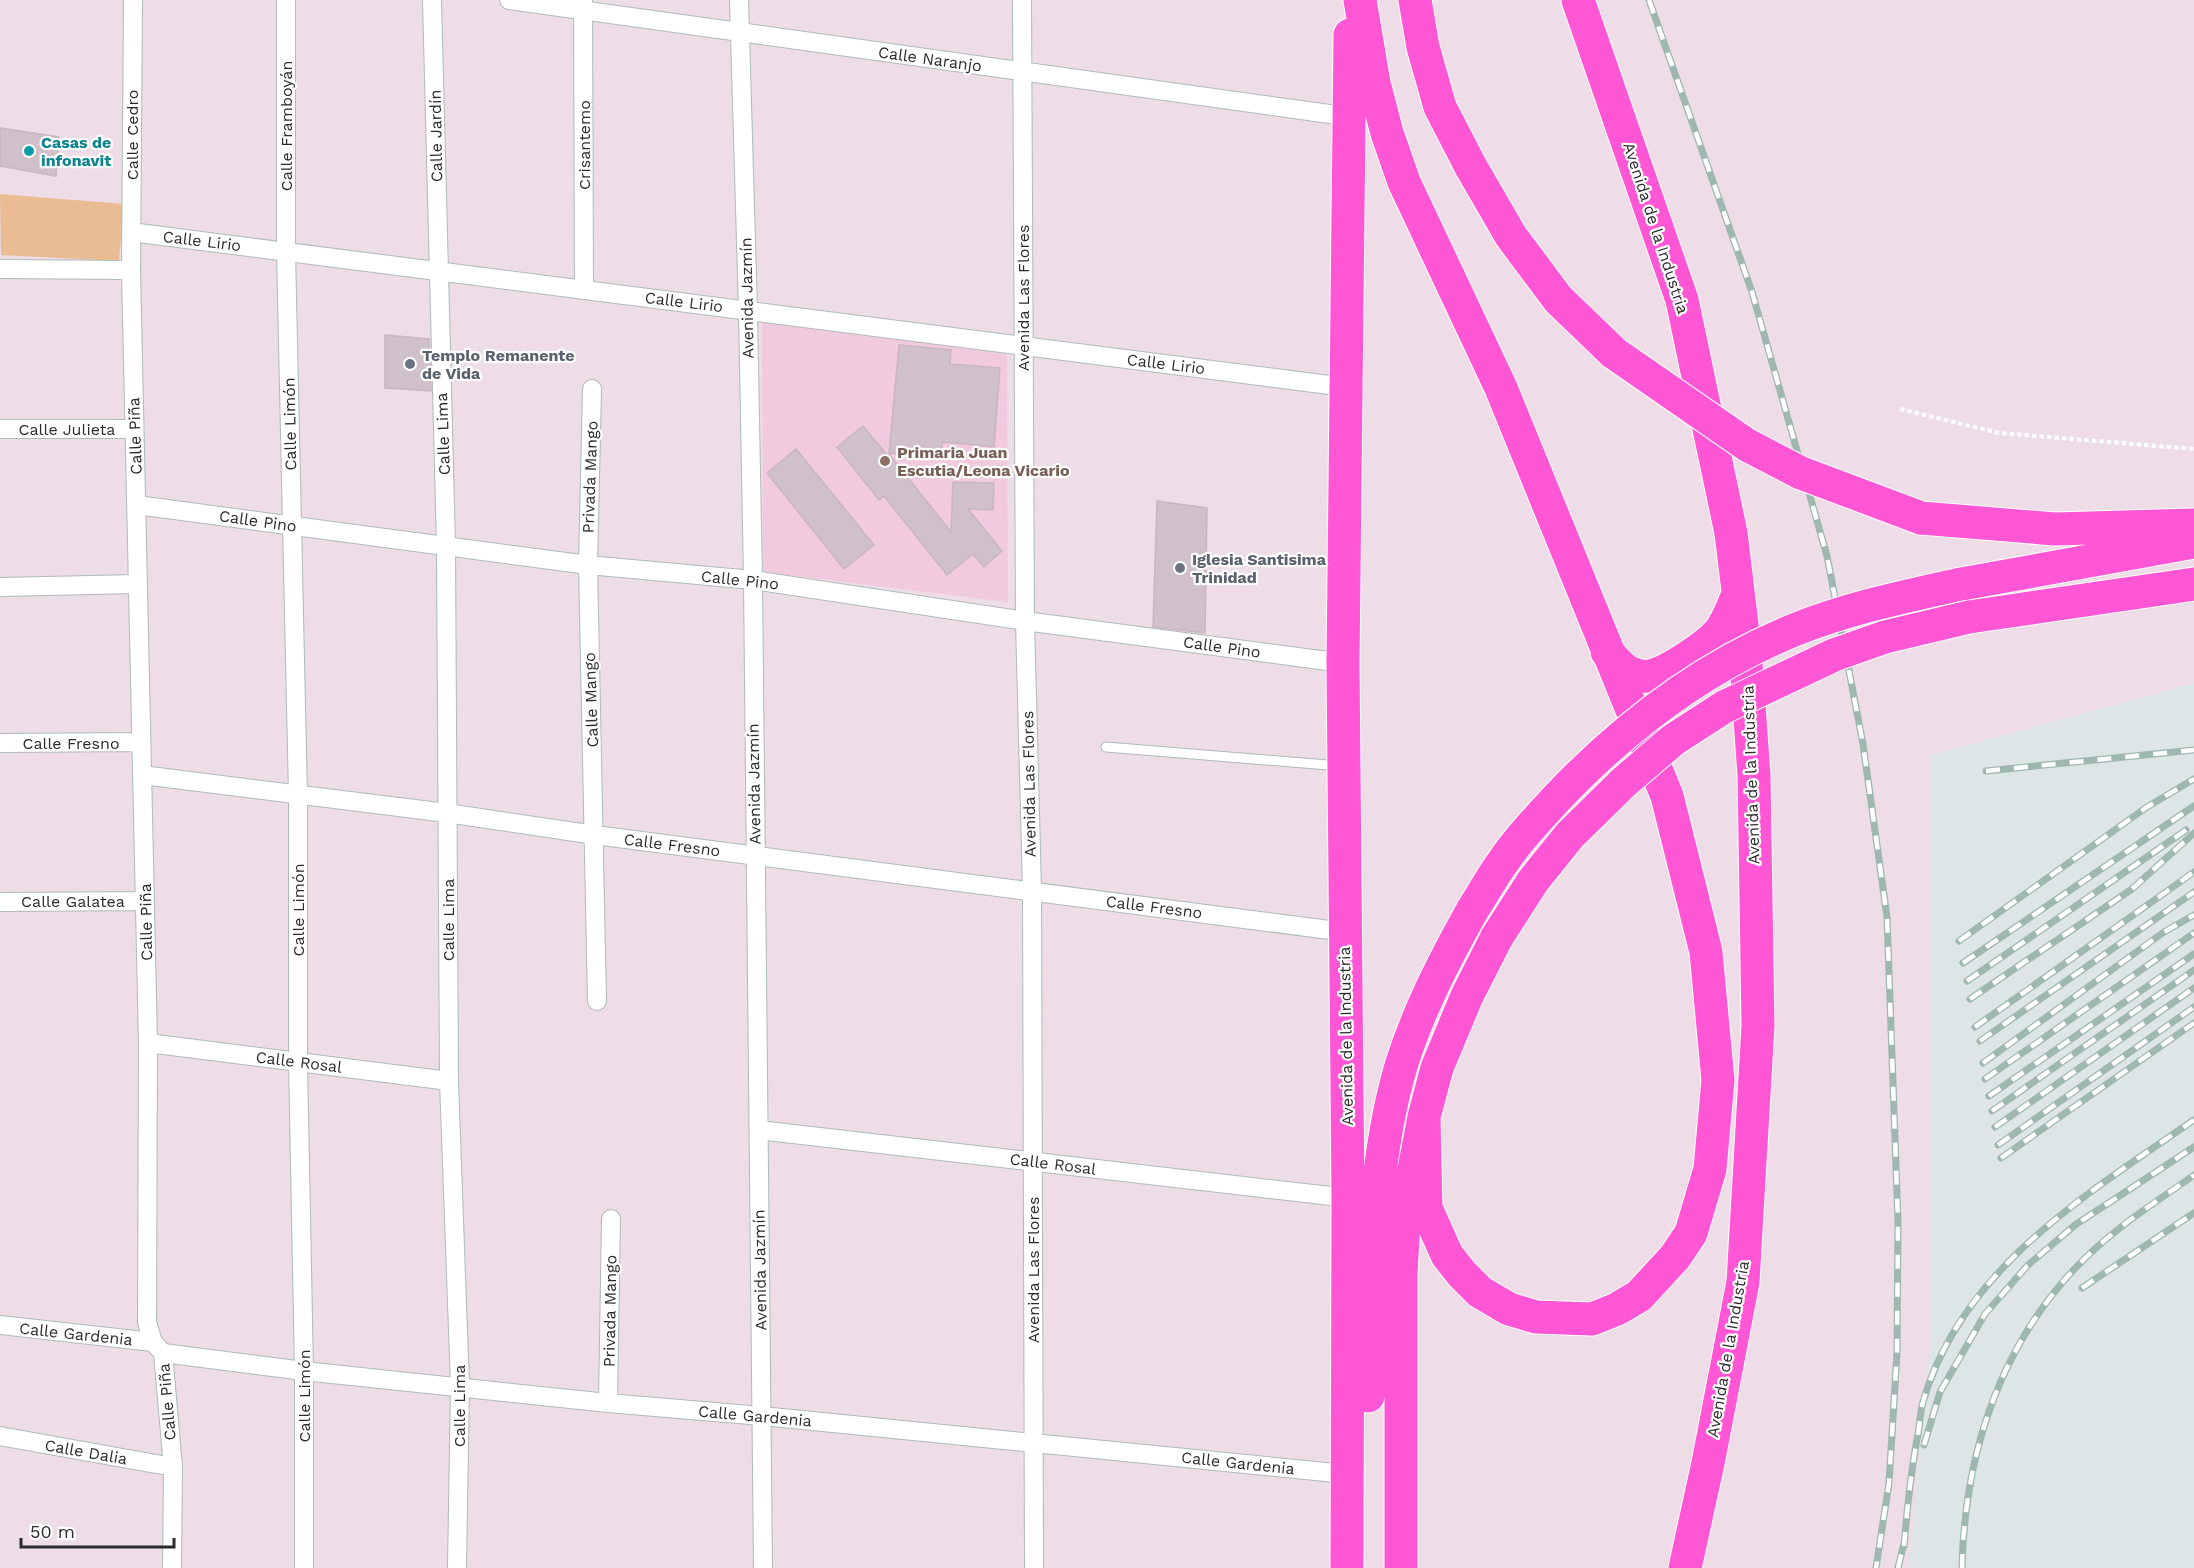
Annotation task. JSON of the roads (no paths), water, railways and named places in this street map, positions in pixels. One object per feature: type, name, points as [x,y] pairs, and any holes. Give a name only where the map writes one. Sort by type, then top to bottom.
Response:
[{"type":"highway","name":"Avenida de la Industria","points":[[1347,1568],[1348,1198],[1343,663],[1350,0]]},
{"type":"highway","points":[[1360,0],[1374,83],[1387,133],[1404,182],[1501,388],[1667,796],[1706,952],[1718,1080],[1710,1169],[1691,1233],[1675,1257],[1639,1296],[1617,1309],[1592,1318],[1536,1317],[1509,1308],[1480,1292],[1462,1274],[1447,1255],[1426,1208],[1424,1117]]},
{"type":"highway","points":[[1415,0],[1423,47],[1440,107],[1511,236],[1558,299],[1614,353],[1747,445],[1801,473],[1921,518],[2055,529],[2194,525]]},
{"type":"highway","name":"Avenida de la Industria","points":[[1578,0],[1682,300],[1731,533],[1745,650],[1754,775],[1758,1038],[1743,1282],[1685,1568]]},
{"type":"highway","points":[[1346,1474],[1361,1438],[1368,1412],[1376,1205],[1386,1132],[1401,1066],[1423,1007],[1445,959],[1473,909],[1505,858],[1543,813],[1585,769],[1667,700],[1745,653],[1795,630],[1874,604],[1956,585],[2194,542]]},
{"type":"highway","points":[[1401,1568],[1401,1273],[1404,1221],[1424,1117],[1437,1068],[1467,996],[1497,937],[1533,881],[1570,836],[1624,782],[1673,740],[1725,707],[1834,655],[1886,637],[1969,617],[2194,584]]},
{"type":"highway","points":[[1607,652],[1627,672],[1651,676],[1693,654],[1709,642],[1720,631],[1730,615],[1738,594]]},
{"type":"street","name":"Calle Cedro","points":[[130,270],[133,0]]},
{"type":"street","name":"Calle Framboyán","points":[[286,0],[286,252]]},
{"type":"street","name":"Calle Jardín","points":[[432,0],[439,271]]},
{"type":"street","name":"Calle Naranjo","points":[[509,0],[583,5],[739,32],[1350,117]]},
{"type":"street","name":"Avenida Jazmín","points":[[739,0],[753,580],[763,1568]]},
{"type":"street","name":"Avenida Las Flores","points":[[1022,0],[1025,621],[1032,891],[1034,1568]]},
{"type":"street","name":"Crisantemo","points":[[583,5],[584,290]]},
{"type":"street","name":"Calle Lirio","points":[[131,232],[1345,387]]},
{"type":"street","name":"Calle Limón","points":[[286,252],[298,796],[298,1062],[304,1371],[304,1568]]},
{"type":"street","points":[[0,269],[130,270]]},
{"type":"street","name":"Calle Piña","points":[[130,270],[148,1043],[147,1322],[158,1348],[173,1467],[172,1568]]},
{"type":"street","name":"Calle Lima","points":[[439,271],[446,546],[449,1082],[460,1386],[457,1568]]},
{"type":"street","name":"Privada Mango","points":[[588,565],[592,389]]},
{"type":"street","name":"Calle Julieta","points":[[0,429],[134,429]]},
{"type":"street","name":"Calle Pino","points":[[137,505],[588,565],[753,580],[1025,621],[1343,663]]},
{"type":"street","name":"Calle Mango","points":[[588,565],[595,835]]},
{"type":"street","points":[[0,587],[137,584]]},
{"type":"street","name":"Calle Fresno","points":[[0,743],[141,742]]},
{"type":"street","name":"Calle Fresno","points":[[142,776],[447,813],[595,835],[1345,932]]},
{"type":"street","points":[[595,835],[597,1001]]},
{"type":"street","name":"Calle Galatea","points":[[0,902],[145,901]]},
{"type":"street","name":"Calle Rosal","points":[[148,1043],[449,1082]]},
{"type":"street","name":"Calle Rosal","points":[[759,1130],[1348,1198]]},
{"type":"street","name":"Privada Mango","points":[[608,1403],[611,1220]]},
{"type":"street","name":"Calle Gardenia","points":[[0,1325],[304,1371],[608,1403],[762,1416],[1346,1474]]},
{"type":"street","name":"Calle Dalia","points":[[0,1436],[173,1467]]},
{"type":"lane","points":[[1106,747],[1344,766]]},
{"type":"railway","points":[[1649,0],[1752,292],[1827,556],[1863,744],[1887,917],[1898,1222],[1897,1352],[1889,1483],[1876,1568]]},
{"type":"railway","points":[[1986,771],[2194,750]]},
{"type":"railway","points":[[1959,941],[2147,807],[2194,779]]},
{"type":"railway","points":[[1963,963],[2194,806]]},
{"type":"railway","points":[[1967,981],[2186,830]]},
{"type":"railway","points":[[1970,999],[2132,889],[2194,833]]},
{"type":"railway","points":[[1975,1027],[2194,872]]},
{"type":"railway","points":[[1980,1041],[2194,892]]},
{"type":"railway","points":[[1983,1063],[2164,932],[2194,915]]},
{"type":"railway","points":[[1985,1079],[2194,933]]},
{"type":"railway","points":[[1989,1096],[2194,954]]},
{"type":"railway","points":[[1992,1111],[2194,970]]},
{"type":"railway","points":[[1995,1127],[2194,988]]},
{"type":"railway","points":[[1998,1145],[2194,1007]]},
{"type":"railway","points":[[2001,1158],[2194,1023]]},
{"type":"railway","points":[[1904,1546],[1911,1476],[1923,1402],[1941,1355],[1966,1312],[1997,1274],[2033,1239],[2071,1207],[2194,1120]]},
{"type":"railway","points":[[1924,1445],[1940,1392],[1985,1314],[2027,1266],[2075,1225],[2194,1147]]},
{"type":"railway","points":[[1962,1568],[1965,1519],[1984,1426],[2001,1382],[2022,1340],[2048,1300],[2079,1264],[2125,1224],[2194,1175]]},
{"type":"railway","points":[[2082,1288],[2194,1213]]},
{"type":"railway","points":[[1898,1568],[1905,1539]]},
{"type":"place","name":"Casas de infonavit","points":[[29,151]]},
{"type":"place","name":"Templo Remanente de Vida","points":[[410,364]]},
{"type":"place","name":"Primaria Juan Escutia/Leona Vicario","points":[[885,461]]},
{"type":"place","name":"Iglesia Santisima Trinidad","points":[[1180,568]]}]
